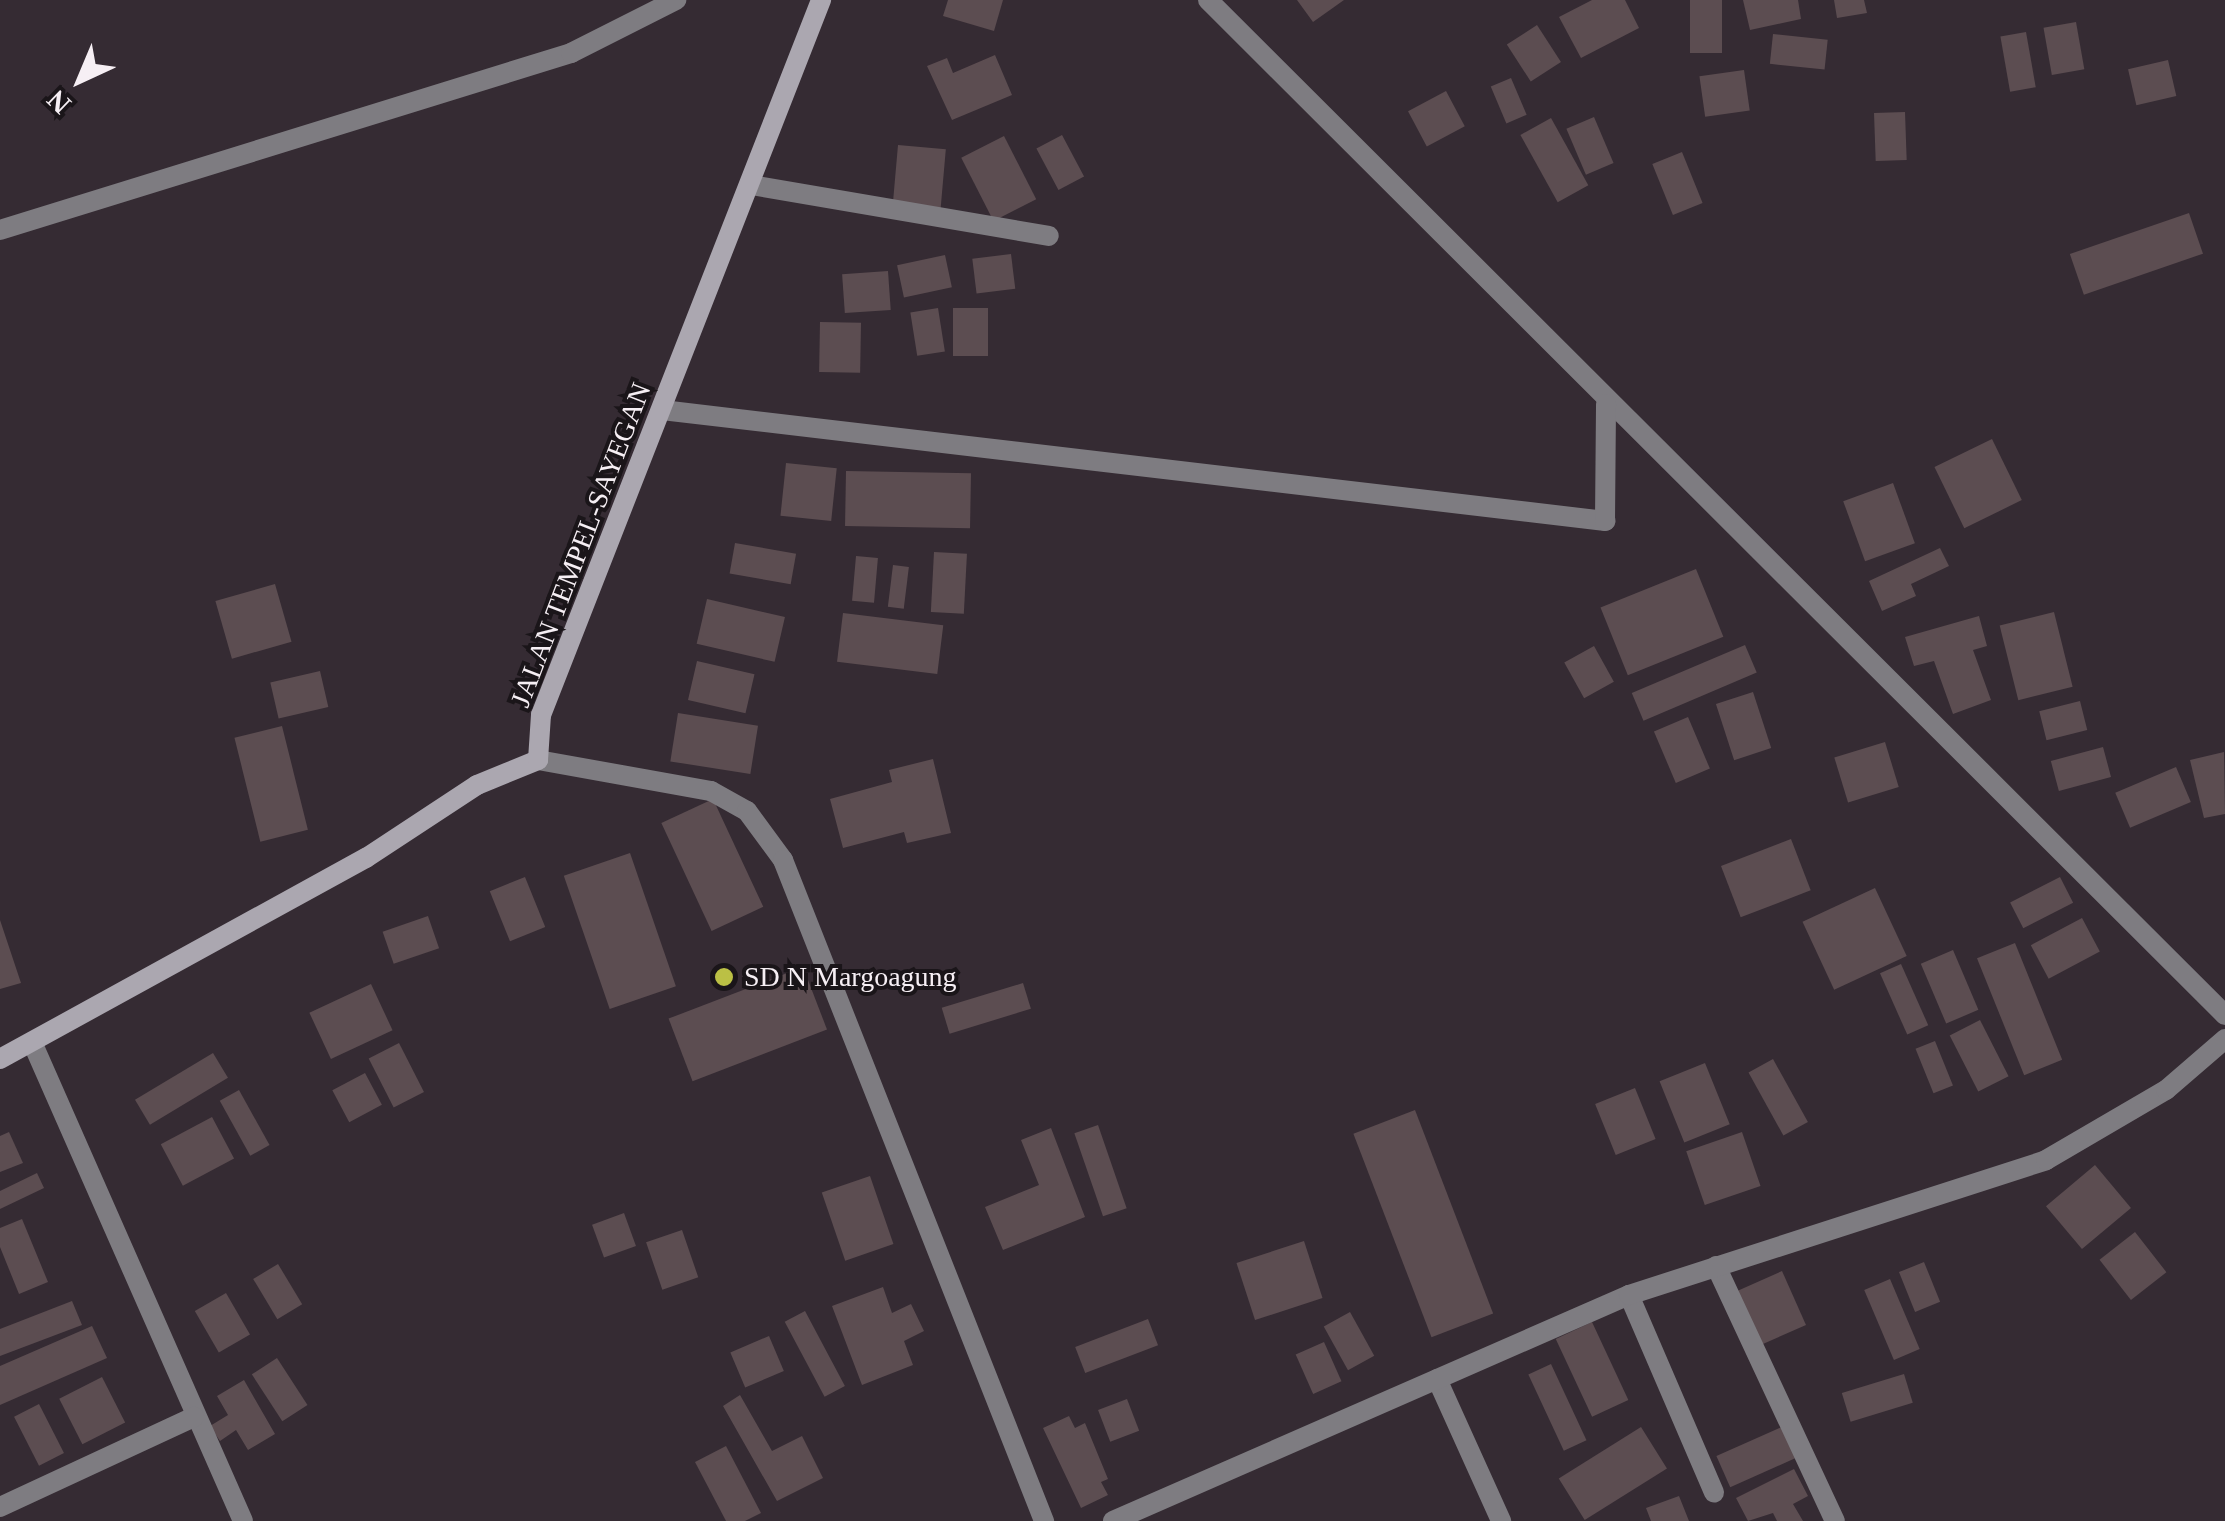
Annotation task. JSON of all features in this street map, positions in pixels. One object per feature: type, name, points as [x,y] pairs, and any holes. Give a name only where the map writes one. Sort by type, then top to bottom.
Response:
[{"type":"main road","name":"JALAN TEMPEL-SAYEGAN","points":[[538,760],[541,715],[821,0]]},
{"type":"main road","points":[[0,1060],[381,849],[478,785],[538,760]]},
{"type":"street","points":[[0,230],[553,60],[676,0]]},
{"type":"street","points":[[1208,0],[1606,404],[2225,1015]]},
{"type":"street","points":[[751,185],[1048,236]]},
{"type":"street","points":[[662,410],[1605,522],[1606,404]]},
{"type":"street","points":[[538,760],[712,791],[747,811],[783,860],[1044,1521]]},
{"type":"street","points":[[1113,1521],[1629,1295],[2046,1160],[2166,1090],[2225,1039]]},
{"type":"street","points":[[32,1042],[194,1418],[243,1521]]},
{"type":"street","points":[[1716,1266],[1835,1521]]},
{"type":"street","points":[[1629,1295],[1714,1492]]},
{"type":"street","points":[[1437,1379],[1501,1521]]},
{"type":"street","points":[[0,1507],[194,1418]]},
{"type":"building","points":[[948,0],[1003,0],[994,31],[943,16]]},
{"type":"building","points":[[1297,0],[1344,0],[1313,22]]},
{"type":"building","points":[[1592,0],[1625,0],[1639,28],[1581,58],[1559,17]]},
{"type":"building","points":[[1690,0],[1722,0],[1722,53],[1690,53]]},
{"type":"building","points":[[1743,0],[1798,0],[1801,19],[1750,30]]},
{"type":"building","points":[[1834,0],[1864,0],[1867,13],[1837,18]]},
{"type":"building","points":[[2076,22],[2084,69],[2052,75],[2044,28]]},
{"type":"building","points":[[1537,25],[1561,62],[1531,82],[1507,45]]},
{"type":"building","points":[[2026,32],[2036,87],[2010,92],[2000,37]]},
{"type":"building","points":[[1773,34],[1828,40],[1825,70],[1770,64]]},
{"type":"building","points":[[995,55],[1012,95],[952,120],[927,66],[947,58],[953,73]]},
{"type":"building","points":[[2168,60],[2176,96],[2136,105],[2128,69]]},
{"type":"building","points":[[1744,70],[1750,111],[1705,117],[1699,76]]},
{"type":"building","points":[[1511,78],[1527,115],[1506,123],[1491,87]]},
{"type":"building","points":[[1446,91],[1465,126],[1427,147],[1408,111]]},
{"type":"building","points":[[1905,112],[1907,160],[1876,161],[1874,113]]},
{"type":"building","points":[[1594,117],[1614,163],[1586,175],[1566,129]]},
{"type":"building","points":[[1551,118],[1588,185],[1558,202],[1520,135]]},
{"type":"building","points":[[1062,135],[1084,176],[1058,190],[1036,149]]},
{"type":"building","points":[[1004,136],[1036,199],[993,221],[961,158]]},
{"type":"building","points":[[898,145],[946,149],[941,208],[893,204]]},
{"type":"building","points":[[1682,152],[1703,203],[1673,215],[1652,164]]},
{"type":"building","points":[[2189,213],[2203,254],[2084,295],[2070,254]]},
{"type":"building","points":[[1011,254],[1015,289],[977,293],[972,259]]},
{"type":"building","points":[[945,255],[952,287],[904,297],[897,265]]},
{"type":"building","points":[[888,271],[891,310],[845,313],[842,274]]},
{"type":"building","points":[[938,308],[945,351],[917,356],[910,312]]},
{"type":"building","points":[[953,308],[988,308],[988,356],[953,356]]},
{"type":"building","points":[[820,322],[861,323],[860,373],[819,372]]},
{"type":"building","points":[[1992,439],[2022,500],[1964,528],[1934,467]]},
{"type":"building","points":[[786,463],[837,468],[831,521],[780,516]]},
{"type":"building","points":[[846,471],[971,473],[970,528],[845,526]]},
{"type":"building","points":[[1893,483],[1915,543],[1865,561],[1843,501]]},
{"type":"building","points":[[735,543],[796,554],[791,584],[730,574]]},
{"type":"building","points":[[1940,548],[1949,566],[1911,584],[1916,596],[1882,611],[1869,581]]},
{"type":"building","points":[[934,552],[967,554],[964,614],[931,612]]},
{"type":"building","points":[[856,556],[878,558],[874,603],[852,601]]},
{"type":"building","points":[[893,565],[909,567],[904,609],[888,607]]},
{"type":"building","points":[[1696,569],[1723,637],[1628,675],[1601,608]]},
{"type":"building","points":[[275,584],[292,642],[232,659],[215,601]]},
{"type":"building","points":[[707,599],[785,617],[775,662],[697,644]]},
{"type":"building","points":[[2054,612],[2073,687],[2018,700],[2000,626]]},
{"type":"building","points":[[843,613],[943,625],[937,674],[837,662]]},
{"type":"building","points":[[1979,616],[1987,646],[1973,650],[1991,700],[1953,714],[1934,661],[1914,666],[1905,637]]},
{"type":"building","points":[[1745,645],[1757,673],[1643,721],[1632,693]]},
{"type":"building","points":[[1594,646],[1614,682],[1584,698],[1564,662]]},
{"type":"building","points":[[697,661],[754,674],[745,713],[688,700]]},
{"type":"building","points":[[320,671],[328,707],[279,719],[270,682]]},
{"type":"building","points":[[1753,692],[1771,748],[1734,760],[1716,704]]},
{"type":"building","points":[[2080,701],[2087,730],[2047,740],[2039,711]]},
{"type":"building","points":[[678,713],[758,726],[750,774],[670,761]]},
{"type":"building","points":[[1688,717],[1710,769],[1676,783],[1654,731]]},
{"type":"building","points":[[282,726],[308,830],[260,842],[234,738]]},
{"type":"building","points":[[1885,742],[1899,787],[1848,802],[1834,757]]},
{"type":"building","points":[[2103,747],[2111,777],[2059,791],[2051,761]]},
{"type":"building","points":[[2224,752],[2225,814],[2204,818],[2190,760]]},
{"type":"building","points":[[933,759],[951,833],[907,843],[904,832],[843,848],[830,799],[892,782],[889,770]]},
{"type":"building","points":[[2176,767],[2191,802],[2130,828],[2115,793]]},
{"type":"building","points":[[713,799],[763,907],[712,931],[661,823]]},
{"type":"building","points":[[1791,839],[1811,890],[1741,917],[1721,866]]},
{"type":"building","points":[[630,853],[676,986],[610,1009],[564,876]]},
{"type":"building","points":[[525,877],[545,927],[510,941],[490,891]]},
{"type":"building","points":[[2060,877],[2073,903],[2023,928],[2010,902]]},
{"type":"building","points":[[1875,888],[1907,956],[1834,990],[1802,922]]},
{"type":"building","points":[[428,916],[439,948],[394,964],[383,932]]},
{"type":"building","points":[[2082,918],[2100,952],[2049,979],[2031,945]]},
{"type":"building","points":[[0,920],[21,983],[0,989]]},
{"type":"building","points":[[2015,943],[2062,1060],[2024,1075],[1977,958]]},
{"type":"building","points":[[1953,950],[1978,1010],[1946,1024],[1921,964]]},
{"type":"building","points":[[1901,964],[1928,1025],[1907,1035],[1880,973]]},
{"type":"building","points":[[803,967],[827,1030],[693,1081],[669,1019]]},
{"type":"building","points":[[1023,983],[1031,1009],[950,1034],[942,1008]]},
{"type":"building","points":[[371,984],[393,1030],[331,1059],[309,1013]]},
{"type":"building","points":[[1980,1020],[2009,1076],[1978,1092],[1950,1035]]},
{"type":"building","points":[[1935,1041],[1953,1086],[1934,1093],[1916,1049]]},
{"type":"building","points":[[399,1043],[424,1092],[394,1107],[369,1058]]},
{"type":"building","points":[[213,1053],[228,1078],[150,1125],[135,1100]]},
{"type":"building","points":[[1773,1059],[1808,1122],[1783,1136],[1749,1073]]},
{"type":"building","points":[[1705,1063],[1730,1124],[1684,1143],[1660,1081]]},
{"type":"building","points":[[365,1073],[382,1105],[349,1122],[332,1090]]},
{"type":"building","points":[[1635,1088],[1656,1139],[1616,1155],[1595,1104]]},
{"type":"building","points":[[239,1090],[270,1145],[250,1156],[220,1101]]},
{"type":"building","points":[[1415,1110],[1493,1314],[1432,1337],[1353,1134]]},
{"type":"building","points":[[212,1117],[234,1158],[183,1186],[161,1144]]},
{"type":"building","points":[[1098,1125],[1127,1208],[1103,1216],[1074,1133]]},
{"type":"building","points":[[1051,1128],[1085,1217],[1003,1250],[985,1207],[1039,1185],[1021,1140]]},
{"type":"building","points":[[9,1132],[23,1163],[0,1172],[0,1136]]},
{"type":"building","points":[[1742,1132],[1761,1186],[1705,1205],[1686,1151]]},
{"type":"building","points":[[2095,1165],[2131,1208],[2082,1249],[2046,1206]]},
{"type":"building","points":[[37,1173],[44,1188],[0,1209],[0,1191]]},
{"type":"building","points":[[870,1176],[893,1244],[845,1261],[822,1193]]},
{"type":"building","points":[[624,1213],[636,1246],[604,1258],[592,1225]]},
{"type":"building","points":[[22,1219],[48,1282],[19,1294],[0,1247],[0,1228]]},
{"type":"building","points":[[682,1230],[698,1277],[662,1290],[646,1242]]},
{"type":"building","points":[[2135,1232],[2166,1272],[2131,1300],[2100,1260]]},
{"type":"building","points":[[1304,1241],[1323,1298],[1255,1320],[1236,1263]]},
{"type":"building","points":[[1924,1262],[1940,1302],[1915,1312],[1899,1272]]},
{"type":"building","points":[[278,1264],[302,1304],[277,1319],[253,1279]]},
{"type":"building","points":[[1782,1271],[1806,1325],[1757,1347],[1733,1293]]},
{"type":"building","points":[[1890,1279],[1920,1349],[1894,1360],[1864,1290]]},
{"type":"building","points":[[883,1287],[892,1313],[911,1304],[924,1331],[904,1341],[913,1365],[862,1385],[832,1306]]},
{"type":"building","points":[[226,1293],[250,1335],[219,1353],[195,1311]]},
{"type":"building","points":[[72,1301],[82,1325],[0,1356],[0,1329]]},
{"type":"building","points":[[805,1311],[845,1386],[825,1397],[785,1322]]},
{"type":"building","points":[[1350,1312],[1374,1356],[1348,1370],[1324,1327]]},
{"type":"building","points":[[1148,1319],[1158,1345],[1085,1373],[1075,1347]]},
{"type":"building","points":[[1592,1322],[1628,1400],[1592,1417],[1556,1339]]},
{"type":"building","points":[[92,1326],[107,1358],[0,1405],[0,1366]]},
{"type":"building","points":[[769,1336],[784,1371],[745,1387],[730,1352]]},
{"type":"building","points":[[1324,1342],[1341,1381],[1313,1394],[1296,1355]]},
{"type":"building","points":[[277,1358],[307,1405],[282,1421],[252,1374]]},
{"type":"building","points":[[1551,1364],[1586,1440],[1564,1451],[1528,1375]]},
{"type":"building","points":[[1904,1374],[1913,1403],[1851,1422],[1842,1393]]},
{"type":"building","points":[[102,1377],[125,1422],[82,1444],[59,1399]]},
{"type":"building","points":[[244,1380],[275,1434],[248,1450],[236,1430],[220,1441],[210,1426],[228,1415],[217,1396]]},
{"type":"building","points":[[740,1395],[772,1451],[802,1436],[823,1478],[777,1501],[723,1406]]},
{"type":"building","points":[[1127,1399],[1139,1431],[1110,1442],[1098,1410]]},
{"type":"building","points":[[39,1404],[64,1453],[39,1466],[14,1417]]},
{"type":"building","points":[[1069,1416],[1075,1428],[1085,1423],[1108,1479],[1101,1482],[1108,1495],[1081,1508],[1043,1428]]},
{"type":"building","points":[[1784,1426],[1798,1457],[1730,1487],[1716,1456]]},
{"type":"building","points":[[1641,1427],[1667,1469],[1585,1520],[1559,1478]]},
{"type":"building","points":[[726,1446],[761,1513],[745,1521],[726,1521],[695,1462]]},
{"type":"building","points":[[1794,1469],[1808,1496],[1793,1504],[1803,1521],[1777,1521],[1773,1513],[1748,1521],[1736,1498]]},
{"type":"building","points":[[1679,1496],[1689,1521],[1651,1521],[1646,1508]]},
{"type":"place","name":"SD N Margoagung","points":[[724,977]]}]
